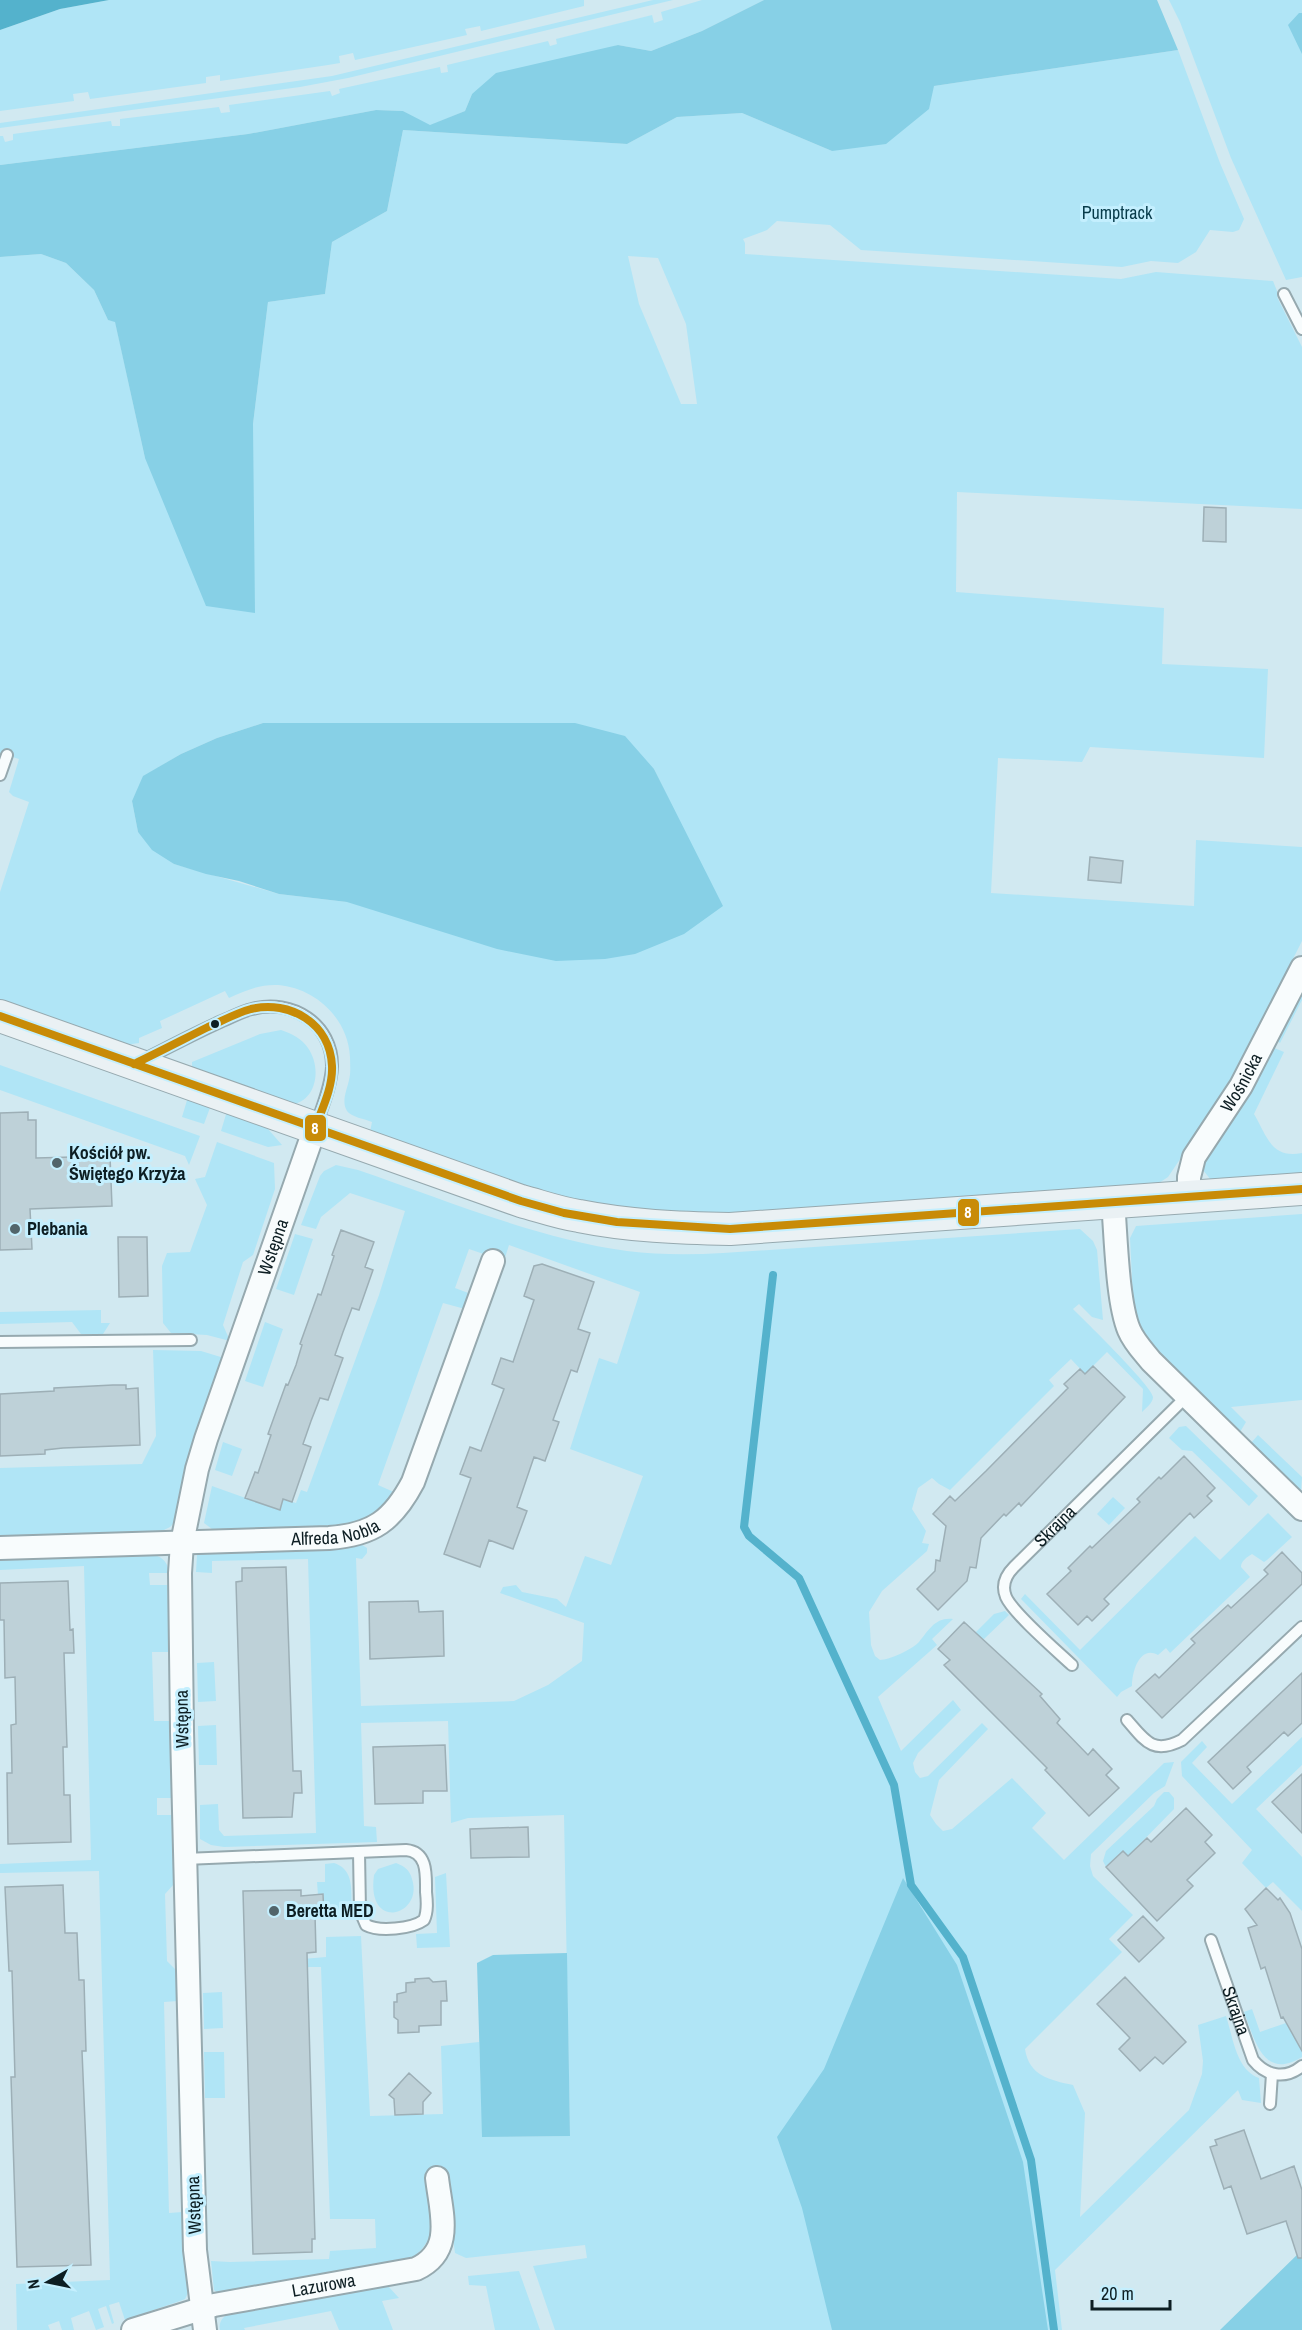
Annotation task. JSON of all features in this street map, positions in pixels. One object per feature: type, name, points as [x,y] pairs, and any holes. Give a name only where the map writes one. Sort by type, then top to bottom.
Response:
[{"type":"street","name":"Wośnicka","points":[[1189,1197],[1189,1178],[1194,1156],[1241,1086],[1302,968]]},
{"type":"street","points":[[0,1016],[521,1201],[577,1216],[673,1228],[730,1229],[1302,1189]]},
{"type":"street","name":"Wstępna","points":[[205,2330],[195,2238],[180,1573],[182,1543],[197,1469],[206,1439],[315,1128]]},
{"type":"street","points":[[1113,1202],[1121,1292],[1129,1329],[1151,1361],[1302,1509]]},
{"type":"street","name":"Alfreda Nobla","points":[[0,1548],[350,1537],[377,1526],[405,1497],[421,1463],[493,1261]]},
{"type":"street","name":"Lazurowa","points":[[133,2330],[201,2307],[416,2269],[425,2264],[440,2249],[443,2239],[436,2178]]},
{"type":"lane","points":[[1284,294],[1302,329]]},
{"type":"lane","points":[[0,775],[7,755]]},
{"type":"lane","points":[[134,1064],[251,1009],[273,1006],[295,1011],[317,1024],[325,1036],[332,1066],[315,1128]]},
{"type":"lane","points":[[0,1342],[191,1340]]},
{"type":"lane","name":"Skrajna","points":[[1072,1665],[1011,1604],[1004,1589],[1005,1579],[1014,1567],[1187,1396]]},
{"type":"lane","points":[[1127,1720],[1147,1742],[1154,1746],[1161,1748],[1182,1740],[1302,1627]]},
{"type":"lane","points":[[186,1859],[406,1850],[417,1853],[421,1857],[426,1871],[427,1911],[424,1920],[407,1927],[376,1928],[366,1925],[360,1911],[359,1852]]},
{"type":"lane","name":"Skrajna","points":[[1212,1940],[1253,2060],[1258,2066],[1272,2074]]},
{"type":"lane","points":[[1270,2104],[1272,2074],[1287,2074],[1302,2066]]},
{"type":"green space","points":[[109,0],[584,0],[584,6],[481,31],[480,26],[465,29],[467,35],[355,60],[353,53],[339,56],[340,63],[220,81],[220,75],[206,77],[206,83],[90,99],[88,92],[73,94],[74,101],[0,111],[0,30],[60,9]]},
{"type":"green space","points":[[653,0],[673,0],[348,78],[300,87],[0,128],[0,123],[332,76]]},
{"type":"green space","points":[[702,0],[764,0],[702,31],[651,51],[618,45],[472,94],[465,111],[429,126],[403,111],[376,110],[248,134],[0,165],[0,136],[3,136],[5,142],[13,140],[13,134],[111,121],[112,126],[120,126],[120,119],[219,107],[221,113],[230,112],[229,105],[330,91],[332,96],[340,93],[339,89],[440,67],[441,73],[448,72],[447,65],[548,41],[550,46],[557,44],[556,39],[652,15],[654,23],[663,20],[661,12]]},
{"type":"green space","points":[[1169,0],[1302,0],[1302,277],[1286,280],[1231,158],[1180,22]]},
{"type":"green space","name":"Pumptrack","points":[[1178,50],[1220,163],[1244,219],[1239,230],[1233,232],[1210,230],[1196,252],[1178,263],[1151,261],[1122,267],[861,250],[830,225],[777,221],[767,230],[743,239],[745,254],[1121,279],[1156,272],[1273,281],[1279,296],[1277,297],[1302,347],[1302,509],[957,492],[956,592],[1164,608],[1162,664],[1268,669],[1264,758],[1090,747],[1082,762],[998,758],[991,893],[1194,906],[1196,840],[1302,847],[1302,941],[1226,1091],[1168,1177],[1156,1185],[705,1215],[623,1211],[530,1189],[370,1132],[372,1122],[352,1115],[345,1107],[350,1057],[343,1030],[336,1018],[317,999],[292,987],[278,985],[259,987],[229,998],[225,991],[160,1021],[162,1028],[139,1038],[139,1043],[125,1045],[0,1001],[0,892],[29,802],[9,792],[19,759],[0,753],[0,257],[41,254],[66,263],[94,290],[108,320],[115,321],[145,458],[253,424],[268,302],[325,294],[332,242],[387,211],[403,130],[627,144],[677,117],[742,113],[832,151],[934,86]],"holes":[[[628,256],[658,258],[686,324],[697,404],[681,404],[639,304]],[[263,723],[654,769],[670,802],[347,902],[279,894],[174,864],[138,832],[132,801],[144,776],[181,754],[217,738]]]},
{"type":"green space","points":[[1302,987],[1302,1000],[1280,1043],[1276,1040]]},
{"type":"green space","points":[[281,1030],[296,1037],[308,1048],[315,1065],[316,1074],[311,1091],[299,1103],[290,1105],[192,1067],[192,1062],[260,1034]]},
{"type":"green space","points":[[1272,1047],[1284,1052],[1254,1114],[1267,1138],[1277,1149],[1283,1153],[1302,1153],[1302,1175],[1211,1180],[1203,1170],[1203,1161]]},
{"type":"green space","points":[[0,1065],[200,1136],[189,1165],[185,1156],[0,1090]]},
{"type":"green space","points":[[188,1097],[211,1105],[204,1124],[182,1117]]},
{"type":"green space","points":[[227,1111],[268,1129],[282,1145],[268,1147],[221,1131]]},
{"type":"green space","points":[[217,1142],[274,1163],[275,1189],[253,1255],[243,1262],[223,1325],[230,1341],[207,1335],[171,1333],[163,1323],[162,1266],[167,1253],[190,1252],[207,1205],[195,1179],[205,1177]]},
{"type":"green space","points":[[336,1165],[358,1170],[525,1228],[627,1251],[711,1254],[1080,1229],[1093,1241],[1097,1250],[1103,1320],[1092,1317],[1079,1304],[1073,1309],[1142,1380],[1153,1397],[1152,1401],[1142,1412],[1143,1389],[1107,1352],[1085,1374],[1071,1359],[1049,1380],[1054,1386],[950,1490],[932,1478],[918,1488],[912,1509],[926,1531],[922,1543],[929,1544],[927,1551],[882,1591],[869,1612],[871,1645],[875,1656],[880,1660],[912,1648],[937,1622],[953,1619],[932,1639],[937,1645],[878,1697],[901,1751],[953,1700],[961,1710],[918,1753],[913,1763],[915,1772],[920,1778],[928,1776],[982,1723],[988,1729],[939,1780],[930,1815],[943,1831],[952,1829],[1012,1778],[1046,1813],[1032,1828],[1064,1860],[1164,1763],[1174,1762],[1165,1786],[1154,1793],[1091,1854],[1090,1866],[1093,1876],[1133,1915],[1109,1939],[1122,1952],[1025,2049],[1027,2058],[1036,2071],[1049,2079],[1073,2085],[1085,2113],[1080,2217],[1189,2110],[1202,2074],[1203,2061],[1198,2025],[1226,2016],[1240,2060],[1251,2074],[1259,2078],[1261,2103],[1242,2100],[1238,2090],[1055,2270],[1062,2330],[555,2330],[533,2266],[587,2258],[585,2245],[466,2258],[455,2253],[445,2176],[432,2232],[427,2242],[412,2258],[219,2294],[214,2290],[211,2261],[329,2259],[330,2251],[376,2248],[375,2219],[330,2219],[321,1967],[303,1967],[303,1959],[326,1957],[326,1937],[361,1936],[370,2116],[443,2114],[441,2046],[479,2042],[483,2137],[570,2136],[564,1815],[468,1818],[451,1823],[448,1721],[361,1723],[364,1826],[376,1827],[377,1842],[224,1847],[211,1845],[200,1839],[200,1805],[218,1804],[219,1830],[224,1836],[316,1833],[308,1559],[212,1561],[212,1573],[196,1572],[197,1555],[206,1551],[359,1543],[367,1548],[367,1553],[362,1559],[356,1558],[361,1706],[514,1701],[548,1685],[582,1661],[584,1623],[500,1593],[503,1587],[516,1585],[522,1592],[557,1599],[566,1607],[585,1556],[611,1565],[643,1476],[570,1449],[599,1358],[617,1364],[640,1292],[509,1245],[504,1261],[469,1249],[455,1288],[471,1294],[465,1309],[443,1303],[378,1485],[396,1493],[373,1519],[338,1526],[219,1530],[212,1529],[204,1523],[212,1486],[279,1510],[283,1499],[296,1503],[301,1490],[307,1492],[379,1295],[405,1211],[350,1193],[321,1217],[316,1229],[301,1225],[320,1176],[324,1171]]},
{"type":"green space","points":[[1302,1214],[1302,1400],[1231,1407],[1246,1422],[1240,1432],[1145,1337],[1138,1324],[1133,1299],[1130,1238],[1136,1226]]},
{"type":"green space","points":[[295,1234],[313,1239],[294,1295],[276,1289]]},
{"type":"green space","points":[[101,1310],[101,1323],[110,1323],[103,1334],[81,1334],[72,1322],[0,1324],[0,1312]]},
{"type":"green space","points":[[265,1322],[283,1329],[263,1387],[245,1381]]},
{"type":"green space","points":[[153,1350],[201,1351],[224,1358],[175,1522],[156,1534],[0,1538],[0,1468],[142,1464],[156,1436]]},
{"type":"green space","points":[[1186,1426],[1258,1496],[1249,1506],[1192,1451],[1182,1450],[1169,1438],[1179,1427]]},
{"type":"green space","points":[[1258,1435],[1302,1477],[1301,1492],[1251,1443]]},
{"type":"green space","points":[[223,1442],[242,1449],[232,1476],[215,1470]]},
{"type":"green space","points":[[1113,1497],[1125,1508],[1109,1525],[1097,1514]]},
{"type":"green space","points":[[1268,1513],[1292,1537],[1264,1562],[1252,1554],[1245,1559],[1241,1567],[1250,1577],[1170,1653],[1166,1648],[1158,1655],[1152,1653],[1142,1656],[1135,1667],[1132,1686],[1117,1697],[1021,1599],[1025,1594],[1080,1650],[1195,1536],[1220,1560]]},
{"type":"green space","points":[[154,1555],[164,1561],[169,1573],[149,1573],[150,1585],[169,1585],[170,1652],[152,1652],[154,1721],[171,1721],[173,1798],[157,1798],[157,1815],[173,1815],[174,1884],[165,1894],[167,1961],[177,1971],[178,2001],[164,2002],[169,2213],[183,2212],[189,2291],[185,2299],[125,2320],[119,2302],[109,2305],[114,2323],[112,2324],[106,2306],[98,2309],[104,2327],[96,2330],[89,2311],[71,2318],[74,2330],[62,2330],[59,2321],[48,2325],[50,2330],[17,2330],[16,2284],[110,2280],[99,1871],[0,1873],[0,1864],[91,1860],[84,1566],[0,1570],[0,1558]]},
{"type":"green space","points":[[1005,1611],[1009,1615],[984,1639],[974,1634],[994,1614]]},
{"type":"green space","points":[[214,1662],[216,1701],[198,1702],[197,1663]]},
{"type":"green space","points":[[216,1725],[217,1765],[199,1765],[198,1726]]},
{"type":"green space","points":[[1302,1737],[1302,1765],[1256,1809],[1302,1857],[1302,1911],[1273,1882],[1266,1888],[1242,1863],[1252,1850],[1182,1776],[1181,1762],[1202,1741],[1207,1747],[1192,1763],[1232,1804]]},
{"type":"green space","points":[[1164,1792],[1169,1792],[1174,1798],[1174,1809],[1128,1856],[1123,1851],[1106,1867],[1103,1861],[1106,1851],[1154,1806]]},
{"type":"green space","points":[[334,1863],[341,1866],[349,1877],[351,1914],[324,1915],[323,1895],[318,1895],[317,1882],[325,1882],[325,1864]]},
{"type":"green space","points":[[396,1863],[410,1873],[413,1892],[410,1902],[403,1909],[394,1912],[386,1911],[378,1905],[374,1893],[374,1875],[378,1869]]},
{"type":"green space","points":[[446,1873],[450,1947],[417,1948],[416,1934],[437,1933],[435,1877]]},
{"type":"green space","points":[[222,1992],[223,2028],[204,2029],[203,1993]]},
{"type":"green space","points":[[1252,2009],[1260,2032],[1286,2023],[1290,2030],[1302,2019],[1302,2057],[1289,2063],[1278,2064],[1269,2061],[1257,2045],[1244,2012]]},
{"type":"green space","points":[[204,2052],[224,2052],[225,2098],[205,2098]]},
{"type":"green space","points":[[519,2271],[540,2330],[495,2330],[486,2286],[469,2285],[468,2276]]},
{"type":"green space","points":[[387,2285],[399,2298],[382,2301],[393,2330],[339,2330],[331,2311],[244,2328],[245,2330],[220,2330],[222,2319],[231,2312]]},
{"type":"shaded area","points":[[0,0],[109,0],[60,9],[0,30]]},
{"type":"shaded area","points":[[764,0],[1157,0],[1178,50],[934,86],[929,109],[886,144],[832,151],[742,113],[677,117],[627,144],[403,130],[387,211],[332,242],[325,294],[268,302],[253,424],[255,613],[206,606],[145,458],[115,322],[108,320],[94,290],[66,263],[41,254],[0,257],[0,165],[248,134],[376,110],[403,111],[430,125],[465,111],[472,94],[496,73],[618,45],[651,51],[702,31]]},
{"type":"shaded area","points":[[1299,13],[1302,13],[1302,54],[1288,25]]},
{"type":"shaded area","points":[[263,723],[575,723],[625,736],[654,769],[723,906],[684,934],[635,954],[605,959],[556,961],[497,949],[347,902],[279,894],[239,881],[206,874],[174,864],[152,850],[138,832],[132,801],[143,776],[181,754],[217,738]]},
{"type":"shaded area","points":[[903,1878],[957,1965],[1023,2162],[1048,2330],[832,2330],[802,2208],[777,2137],[824,2069]]},
{"type":"shaded area","points":[[567,1953],[570,2136],[482,2137],[477,1963],[493,1955]]},
{"type":"shaded area","points":[[1302,2250],[1302,2330],[1220,2330]]},
{"type":"building","points":[[1204,507],[1226,508],[1226,542],[1203,541]]},
{"type":"building","points":[[1090,857],[1123,861],[1121,883],[1088,880]]},
{"type":"building","name":"Kościół pw. Świętego Krzyża","points":[[28,1112],[28,1120],[36,1120],[36,1158],[110,1156],[112,1206],[30,1209],[32,1249],[0,1250],[0,1113]]},
{"type":"building","points":[[341,1230],[374,1242],[365,1267],[373,1270],[359,1310],[352,1308],[335,1355],[343,1358],[328,1400],[320,1398],[311,1421],[303,1444],[311,1447],[292,1502],[283,1499],[280,1510],[245,1498],[255,1472],[258,1473],[271,1435],[268,1434],[286,1384],[288,1385],[296,1365],[302,1345],[300,1344],[318,1294],[321,1295]]},
{"type":"building","name":"Kościół pw. Świętego Krzyża","points":[[118,1237],[147,1237],[148,1296],[119,1297]]},
{"type":"building","points":[[542,1264],[594,1282],[578,1329],[590,1333],[577,1372],[571,1370],[553,1420],[559,1422],[545,1461],[534,1457],[517,1507],[527,1511],[513,1549],[489,1540],[480,1567],[444,1554],[471,1478],[460,1474],[470,1447],[481,1451],[504,1389],[492,1384],[501,1358],[513,1362],[534,1300],[524,1296],[534,1266]]},
{"type":"building","points":[[1093,1366],[1125,1397],[1021,1506],[1019,1503],[1006,1516],[1004,1514],[981,1538],[976,1568],[970,1567],[967,1581],[938,1610],[917,1589],[935,1571],[936,1560],[940,1561],[946,1526],[933,1514],[950,1496],[955,1501],[986,1471],[1068,1388],[1064,1384],[1080,1369],[1085,1374]]},
{"type":"building","points":[[126,1385],[126,1389],[138,1388],[140,1445],[63,1448],[45,1450],[45,1454],[0,1456],[0,1394]]},
{"type":"building","points":[[1184,1456],[1215,1488],[1207,1496],[1212,1501],[1194,1518],[1190,1513],[1104,1599],[1109,1604],[1092,1621],[1087,1616],[1078,1625],[1047,1594],[1071,1571],[1068,1568],[1140,1502],[1137,1499]]},
{"type":"building","points":[[1282,1552],[1302,1573],[1302,1584],[1162,1718],[1136,1691],[1155,1674],[1159,1678],[1195,1643],[1191,1639],[1228,1605],[1231,1608],[1268,1574],[1264,1570]]},
{"type":"building","points":[[286,1567],[293,1771],[301,1771],[302,1793],[294,1793],[292,1817],[243,1818],[236,1582],[242,1581],[242,1568]]},
{"type":"building","points":[[68,1581],[70,1630],[73,1629],[74,1653],[64,1653],[67,1747],[63,1747],[64,1795],[70,1795],[71,1842],[8,1844],[7,1773],[12,1773],[11,1725],[16,1724],[15,1677],[5,1678],[4,1620],[0,1620],[0,1583]]},
{"type":"building","points":[[418,1601],[419,1612],[443,1611],[444,1656],[370,1659],[369,1602]]},
{"type":"building","points":[[964,1622],[1042,1694],[1040,1696],[1060,1719],[1057,1723],[1088,1755],[1093,1749],[1112,1769],[1106,1775],[1119,1788],[1089,1816],[1045,1770],[1047,1768],[944,1665],[950,1660],[938,1649]]},
{"type":"building","points":[[1302,1673],[1302,1723],[1288,1736],[1284,1732],[1247,1767],[1251,1772],[1233,1789],[1208,1762]]},
{"type":"building","points":[[445,1745],[447,1791],[423,1791],[423,1803],[375,1804],[373,1747]]},
{"type":"building","points":[[1302,1774],[1302,1833],[1272,1802]]},
{"type":"building","points":[[1186,1808],[1212,1835],[1205,1842],[1215,1853],[1187,1880],[1193,1886],[1157,1921],[1106,1867],[1123,1851],[1128,1856],[1147,1838],[1151,1842]]},
{"type":"building","points":[[528,1827],[529,1857],[471,1858],[470,1829]]},
{"type":"building","points":[[63,1885],[65,1933],[77,1933],[79,1980],[84,1980],[86,2051],[82,2051],[91,2265],[17,2267],[11,2077],[15,2077],[12,1971],[9,1971],[5,1887]]},
{"type":"building","points":[[1266,1888],[1278,1900],[1280,1898],[1290,1913],[1302,1949],[1302,2051],[1283,2017],[1281,2018],[1265,1967],[1261,1969],[1248,1928],[1257,1925],[1245,1909]]},
{"type":"building","points":[[301,1890],[301,1896],[323,1894],[324,1915],[315,1915],[316,1952],[307,1953],[315,2239],[312,2239],[312,2252],[253,2254],[243,1891]]},
{"type":"building","points":[[1143,1916],[1164,1938],[1139,1962],[1118,1940]]},
{"type":"building","points":[[1125,1977],[1186,2042],[1163,2064],[1155,2057],[1140,2071],[1119,2049],[1130,2038],[1097,2004]]},
{"type":"building","points":[[429,1978],[433,1982],[446,1981],[447,2001],[441,2001],[441,2025],[419,2026],[419,2032],[398,2033],[398,2020],[394,2017],[394,2002],[397,2002],[397,1994],[406,1992],[406,1983],[415,1982],[415,1979]]},
{"type":"building","points":[[409,2073],[431,2093],[423,2102],[423,2114],[395,2115],[394,2099],[389,2095]]},
{"type":"building","points":[[1244,2130],[1261,2179],[1294,2166],[1302,2190],[1302,2258],[1298,2258],[1286,2221],[1247,2234],[1231,2186],[1224,2189],[1210,2147],[1217,2145],[1215,2140]]},
{"type":"waterway","points":[[773,1275],[744,1527],[749,1536],[799,1578],[894,1785],[911,1885],[963,1957],[1031,2160],[1054,2330]]},
{"type":"transit line","name":"8","points":[[134,1064],[208,1027],[251,1009],[266,1007],[293,1012],[316,1027],[330,1051],[331,1082],[315,1128]]},
{"type":"transit line","name":"8","points":[[0,1016],[521,1201],[564,1213],[617,1222],[730,1229],[1302,1189]]},
{"type":"place","name":"Kościół pw. Świętego Krzyża","points":[[57,1163]]},
{"type":"place","name":"Plebania","points":[[15,1229]]},
{"type":"place","name":"Beretta MED","points":[[274,1911]]}]
